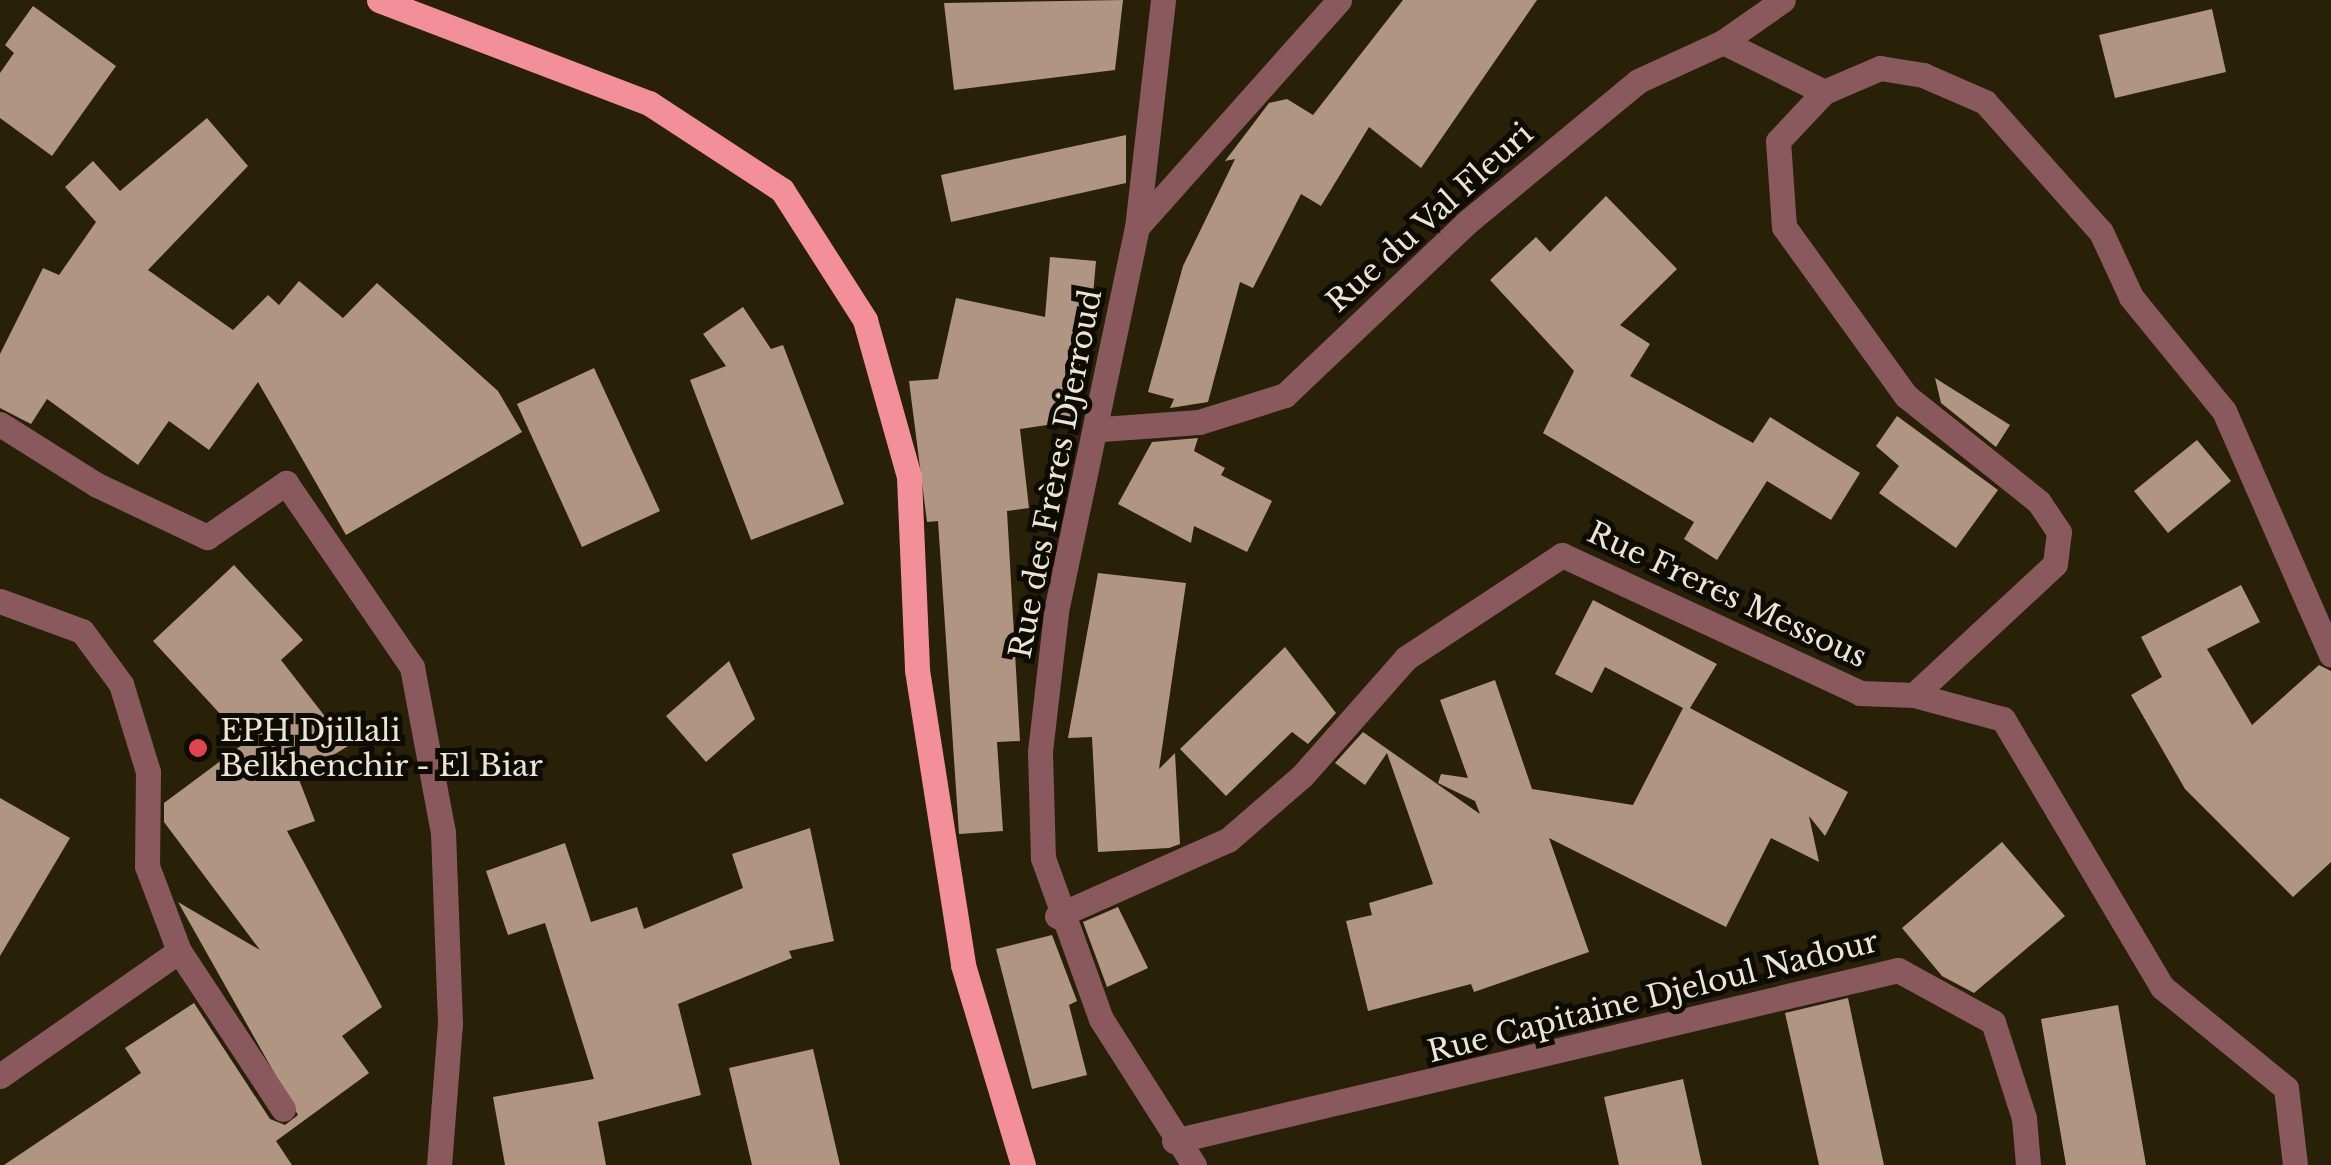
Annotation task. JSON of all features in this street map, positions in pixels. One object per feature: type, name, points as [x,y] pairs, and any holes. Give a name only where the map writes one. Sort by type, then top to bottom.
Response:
[{"type":"main road","points":[[379,0],[649,103],[782,190],[865,320],[909,477],[917,670],[963,965],[1023,1165]]},
{"type":"street","name":"Rue des Frères Djerroud","points":[[1163,0],[1137,227],[1102,429],[1056,614],[1040,752],[1043,858],[1057,916],[1102,1019],[1174,1141],[1194,1165]]},
{"type":"street","points":[[1137,227],[1339,0]]},
{"type":"street","name":"Rue du Val Fleuri","points":[[1102,429],[1199,422],[1286,395],[1466,223],[1638,81],[1722,42],[1784,0]]},
{"type":"street","points":[[1722,42],[1824,92]]},
{"type":"street","points":[[1914,695],[2055,564],[2059,532],[2039,502],[1906,396],[1784,227],[1778,141],[1824,92],[1880,68],[1923,74],[1985,102],[2044,159],[2101,232],[2131,297],[2224,412],[2331,655]]},
{"type":"street","points":[[0,424],[96,486],[207,538],[286,483],[412,667],[442,832],[450,1024],[439,1165]]},
{"type":"street","name":"Rue Freres Messous","points":[[1057,916],[1228,840],[1302,776],[1406,658],[1562,554],[1860,693],[1914,695],[2003,720],[2162,986],[2286,1088],[2295,1165]]},
{"type":"street","points":[[0,601],[82,631],[121,684],[148,772],[147,866],[179,951],[284,1109]]},
{"type":"street","points":[[0,1076],[179,951]]},
{"type":"street","name":"Rue Capitaine Djeloul Nadour","points":[[1174,1141],[1898,970],[1993,1022],[2024,1118],[2028,1165]]},
{"type":"building","points":[[1123,0],[1115,70],[954,90],[944,3]]},
{"type":"building","points":[[1403,0],[1537,0],[1421,168],[1369,127],[1321,206],[1301,194],[1253,288],[1240,282],[1208,402],[1170,408],[1174,399],[1148,392],[1183,266],[1235,159],[1225,161],[1269,103],[1287,99],[1313,115]]},
{"type":"building","points":[[33,6],[116,66],[52,156],[0,118],[0,73],[14,53],[5,45]]},
{"type":"building","points":[[2212,9],[2226,72],[2115,98],[2099,35]]},
{"type":"building","points":[[207,118],[248,166],[148,270],[233,330],[268,295],[279,305],[299,281],[343,318],[377,283],[498,391],[522,432],[346,535],[258,382],[209,450],[169,421],[138,465],[47,399],[31,424],[0,408],[0,354],[43,268],[59,275],[96,222],[65,187],[93,161],[120,191]]},
{"type":"building","points":[[1126,135],[1126,183],[951,222],[941,175]]},
{"type":"building","points":[[1606,196],[1677,269],[1620,325],[1650,344],[1630,376],[1753,443],[1770,417],[1860,473],[1831,520],[1767,481],[1717,560],[1684,539],[1694,522],[1543,433],[1574,371],[1490,280],[1536,237],[1550,252]]},
{"type":"building","points":[[1050,257],[1096,261],[1091,318],[1078,374],[1067,371],[1074,421],[1020,429],[1029,508],[1007,511],[1020,741],[997,742],[1003,831],[959,834],[938,521],[927,522],[909,381],[938,379],[956,298],[1045,317]]},
{"type":"building","points":[[743,307],[771,349],[783,345],[844,504],[751,540],[690,380],[726,366],[703,334]]},
{"type":"building","points":[[594,368],[660,511],[582,547],[517,404]]},
{"type":"building","points":[[1935,378],[2010,425],[1996,447],[1941,403]]},
{"type":"building","points":[[1897,416],[1998,490],[1956,548],[1879,493],[1899,466],[1876,446]]},
{"type":"building","points":[[1198,438],[1194,451],[1225,468],[1221,475],[1272,501],[1247,552],[1194,526],[1191,543],[1118,504],[1152,442]]},
{"type":"building","points":[[2197,440],[2231,481],[2168,533],[2134,491]]},
{"type":"building","points":[[234,565],[303,640],[281,660],[348,746],[298,777],[315,821],[287,831],[382,1007],[342,1036],[369,1073],[276,1141],[292,1165],[4,1165],[141,1073],[125,1048],[194,1003],[270,1119],[285,1125],[298,1115],[178,902],[260,950],[164,822],[164,803],[246,742],[153,641]]},
{"type":"building","points":[[1098,573],[1186,583],[1159,769],[1175,753],[1180,844],[1169,848],[1098,852],[1092,737],[1068,738]]},
{"type":"building","points":[[2241,585],[2260,622],[2207,649],[2252,725],[2319,665],[2331,671],[2331,862],[2293,897],[2185,789],[2131,695],[2162,677],[2141,637]]},
{"type":"building","points":[[1593,600],[1717,664],[1690,708],[1848,792],[1825,836],[1809,816],[1819,862],[1771,838],[1726,927],[1549,838],[1589,952],[1474,992],[1471,984],[1368,1011],[1346,921],[1372,915],[1369,903],[1433,884],[1387,753],[1365,785],[1335,763],[1363,732],[1480,814],[1475,801],[1438,783],[1441,774],[1468,778],[1440,700],[1495,680],[1532,789],[1633,805],[1683,708],[1605,667],[1592,693],[1555,674]]},
{"type":"building","points":[[1285,647],[1336,713],[1308,744],[1292,732],[1226,796],[1180,749]]},
{"type":"building","points":[[729,661],[755,719],[706,762],[666,716]]},
{"type":"building","points":[[0,798],[70,838],[0,956]]},
{"type":"building","points":[[810,828],[834,941],[789,951],[792,958],[678,1004],[701,1095],[598,1122],[606,1165],[505,1165],[493,1097],[594,1079],[545,923],[508,935],[486,871],[565,843],[591,922],[637,907],[644,929],[743,888],[732,854]]},
{"type":"building","points":[[2002,842],[2065,916],[1974,993],[1942,976],[1902,928]]},
{"type":"building","points":[[1118,907],[1148,968],[1107,987],[1083,922]]},
{"type":"building","points":[[1052,935],[1077,1001],[1069,1005],[1087,1075],[1032,1089],[996,949]]},
{"type":"building","points":[[1848,998],[1884,1165],[1819,1165],[1785,1013]]},
{"type":"building","points":[[2118,1005],[2146,1165],[2066,1165],[2041,1019]]},
{"type":"building","points":[[813,1049],[840,1165],[752,1165],[729,1068]]},
{"type":"building","points":[[1683,1079],[1702,1165],[1619,1165],[1604,1097]]},
{"type":"place","name":"EPH Djillali Belkhenchir - El Biar","points":[[198,748]]}]
